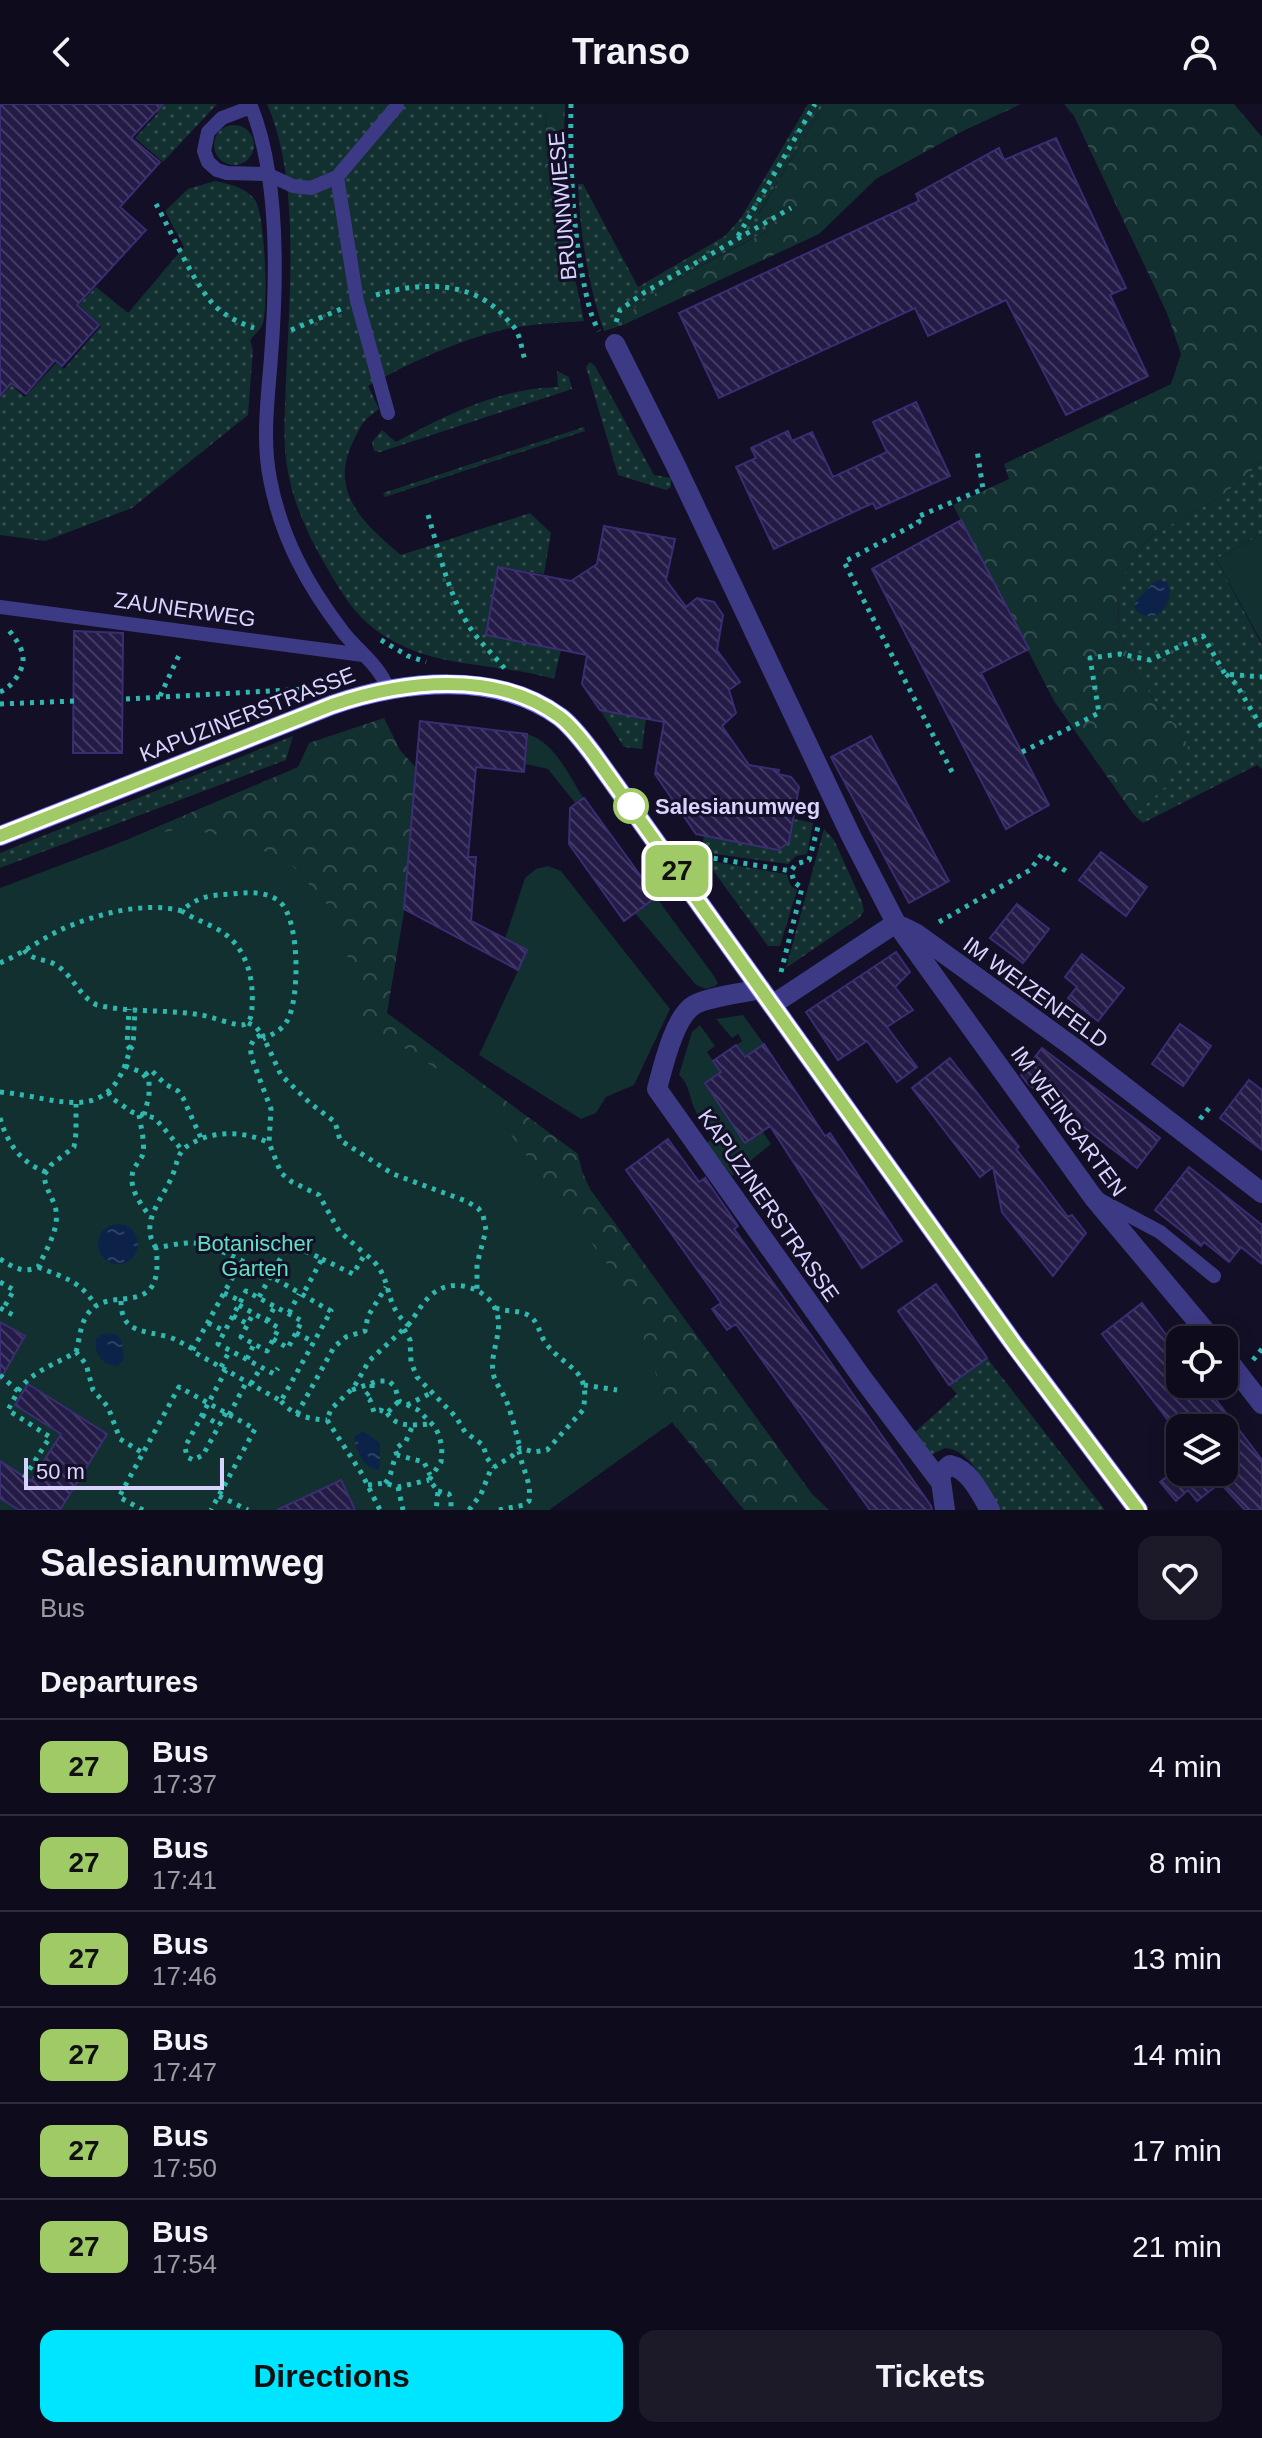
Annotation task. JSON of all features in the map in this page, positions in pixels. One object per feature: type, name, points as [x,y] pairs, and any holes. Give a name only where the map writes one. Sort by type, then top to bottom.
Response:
[{"type":"street","points":[[615,344],[852,838],[896,923],[767,997]]},
{"type":"street","name":"KAPUZINERSTRASSE","points":[[0,836],[332,705],[388,689],[434,684],[494,689],[536,702],[562,719],[593,754],[1016,1347],[1138,1510]]},
{"type":"street","name":"IM WEIZENFELD","points":[[896,923],[917,934],[1073,1047],[1262,1193]]},
{"type":"street","name":"IM WEINGARTEN","points":[[896,923],[1093,1197],[1201,1326]]},
{"type":"street","name":"KAPUZINERSTRASSE","points":[[767,997],[704,1000],[684,1013],[665,1058],[657,1089],[863,1379],[939,1480]]},
{"type":"street","points":[[1238,1373],[1262,1404]]},
{"type":"street","points":[[945,1510],[939,1480],[944,1468],[950,1465],[958,1467],[978,1489],[990,1510]]},
{"type":"lane","points":[[388,689],[377,669],[320,601],[298,565],[283,528],[270,479],[265,441],[276,297],[275,253],[267,174],[265,150],[250,106],[215,124],[204,140],[208,162],[217,170],[267,174],[293,186],[311,188],[337,177],[397,106]]},
{"type":"lane","points":[[337,177],[357,301],[388,413]]},
{"type":"lane","name":"ZAUNERWEG","points":[[0,607],[363,655]]},
{"type":"lane","points":[[1093,1197],[1160,1232],[1214,1276]]},
{"type":"path","name":"BRUNNWIESE","points":[[571,104],[570,163],[579,257],[597,328],[615,344]]},
{"type":"path","points":[[735,240],[815,104]]},
{"type":"path","points":[[156,204],[213,305],[228,317],[251,327],[273,332],[289,331],[357,301],[400,289],[452,287],[472,293],[499,311],[516,330],[525,360]]},
{"type":"path","points":[[615,344],[620,310],[645,292],[791,208]]},
{"type":"path","points":[[952,772],[844,562],[919,522],[917,517],[983,489],[977,450]]},
{"type":"path","points":[[428,515],[463,615],[480,641],[508,672],[496,671]]},
{"type":"path","points":[[0,618],[16,640],[24,660],[18,676],[0,692]]},
{"type":"path","points":[[160,697],[189,631]]},
{"type":"path","points":[[1022,752],[1099,713],[1090,658],[1120,654],[1150,660],[1203,636],[1262,728]]},
{"type":"path","points":[[377,637],[408,656],[438,664]]},
{"type":"path","points":[[1225,674],[1262,677]]},
{"type":"path","points":[[126,699],[317,689]]},
{"type":"path","points":[[0,704],[74,701]]},
{"type":"path","points":[[791,871],[801,861],[809,860],[822,810]]},
{"type":"path","points":[[686,844],[702,868]]},
{"type":"path","points":[[917,934],[1030,870],[1042,854],[1067,872]]},
{"type":"path","points":[[694,855],[791,871]]},
{"type":"path","points":[[789,970],[777,971],[802,888],[794,882],[791,871]]},
{"type":"path","points":[[182,911],[204,897],[249,892],[271,897],[286,911],[294,929],[295,943],[290,1016],[281,1029],[254,1039],[250,1053],[271,1109],[269,1143],[281,1173],[319,1195],[339,1231],[381,1269],[397,1314],[406,1327],[414,1372],[456,1417],[465,1432],[483,1445],[494,1467]]},
{"type":"path","points":[[0,963],[61,930],[116,913],[158,907],[182,911],[222,932],[241,951],[252,986],[252,1009],[248,1023]]},
{"type":"path","points":[[24,950],[32,958],[58,966],[91,1003],[103,1007],[189,1013],[237,1025],[248,1023],[255,1026],[281,1075],[335,1122],[340,1140],[393,1174],[478,1208],[486,1230],[477,1264],[477,1289]]},
{"type":"path","points":[[0,1092],[76,1104],[108,1092],[125,1066],[133,1046],[132,1009]]},
{"type":"path","points":[[125,1066],[145,1075],[149,1081],[150,1089],[141,1115],[143,1151],[133,1171],[133,1185],[138,1201],[151,1218]]},
{"type":"path","points":[[145,1075],[151,1070],[165,1084],[178,1091],[201,1138]]},
{"type":"path","points":[[108,1092],[120,1104],[159,1122],[182,1150]]},
{"type":"path","points":[[0,1259],[20,1270],[38,1267],[56,1223],[54,1205],[44,1179],[46,1172],[74,1147],[76,1104]]},
{"type":"path","points":[[0,1118],[23,1161],[46,1172]]},
{"type":"path","points":[[24,1478],[50,1437],[8,1410],[27,1380],[76,1352],[84,1321],[96,1306],[140,1297],[150,1287],[157,1270],[156,1248],[150,1235],[151,1218],[182,1150],[201,1138],[220,1134],[245,1135],[269,1143]]},
{"type":"path","points":[[259,1297],[289,1243],[353,1274],[365,1254]]},
{"type":"path","points":[[156,1248],[199,1244],[241,1262],[331,1311],[281,1401]]},
{"type":"path","points":[[289,1313],[322,1259]]},
{"type":"path","points":[[193,1349],[241,1262]]},
{"type":"path","points":[[38,1267],[72,1281],[85,1291],[96,1306]]},
{"type":"path","points":[[1,1284],[14,1290],[2,1308],[13,1315]]},
{"type":"path","points":[[297,1414],[334,1347],[346,1337],[365,1331],[368,1316],[387,1286]]},
{"type":"path","points":[[327,1420],[333,1406],[351,1390],[369,1361],[406,1327],[429,1297],[439,1289],[458,1287],[482,1291],[496,1308],[499,1327],[493,1373],[507,1403],[521,1465],[530,1486],[529,1499],[524,1505],[499,1510]]},
{"type":"path","points":[[273,1339],[288,1348],[302,1321],[246,1291],[218,1344],[274,1374],[278,1368]]},
{"type":"path","points":[[224,1293],[279,1328],[267,1351],[241,1337],[253,1314]]},
{"type":"path","points":[[121,1301],[123,1316],[130,1327],[174,1339],[281,1401],[297,1414],[327,1420]]},
{"type":"path","points":[[267,1321],[275,1306]]},
{"type":"path","points":[[496,1308],[529,1315],[546,1344],[578,1372],[584,1385],[583,1410],[550,1448],[539,1452],[519,1449]]},
{"type":"path","points":[[233,1316],[248,1324]]},
{"type":"path","points":[[208,1323],[225,1331]]},
{"type":"path","points":[[296,1333],[314,1342]]},
{"type":"path","points":[[247,1359],[254,1344]]},
{"type":"path","points":[[230,1350],[224,1369],[185,1447],[190,1459],[203,1455],[261,1367]]},
{"type":"path","points":[[76,1352],[86,1364],[93,1390],[108,1407],[120,1439],[143,1453]]},
{"type":"path","points":[[0,1375],[18,1391]]},
{"type":"path","points":[[351,1390],[389,1381],[395,1387],[399,1401],[418,1410],[435,1427],[442,1441],[443,1456],[430,1478],[398,1487],[385,1483],[368,1485]]},
{"type":"path","points":[[372,1384],[372,1390],[365,1398],[370,1400],[374,1412],[380,1410],[387,1413],[399,1424],[431,1423]]},
{"type":"path","points":[[584,1385],[617,1390]]},
{"type":"path","points":[[143,1510],[119,1497],[179,1387],[255,1429],[211,1510]]},
{"type":"path","points":[[406,1405],[431,1393]]},
{"type":"path","points":[[387,1413],[399,1401]]},
{"type":"path","points":[[202,1415],[220,1425]]},
{"type":"path","points":[[327,1420],[380,1510]]},
{"type":"path","points":[[397,1455],[395,1449],[406,1441],[413,1425]]},
{"type":"path","points":[[469,1510],[478,1499],[489,1473],[519,1449]]},
{"type":"path","points":[[397,1455],[424,1462],[429,1467],[430,1478],[438,1491],[436,1510]]},
{"type":"path","points":[[385,1483],[390,1479],[392,1462],[397,1455]]},
{"type":"path","points":[[398,1487],[403,1510]]},
{"type":"path","points":[[438,1491],[449,1494],[451,1510]]},
{"type":"path","points":[[219,1496],[248,1510]]},
{"type":"green space","points":[[149,104],[217,104],[163,162],[135,138],[158,113]]},
{"type":"green space","points":[[267,104],[546,104],[545,167],[561,267],[577,287],[584,321],[522,326],[467,340],[368,386],[379,409],[358,431],[346,460],[345,477],[354,506],[363,519],[401,555],[530,513],[551,533],[544,574],[498,567],[486,635],[561,650],[554,679],[437,658],[388,638],[351,606],[310,537],[299,511],[286,461],[289,204],[278,135]]},
{"type":"green space","points":[[546,104],[565,104],[563,167],[577,287],[561,267],[545,167]]},
{"type":"green space","points":[[808,104],[824,104],[759,213],[769,230],[676,280],[624,317],[623,325],[604,331],[586,259],[578,184],[583,184],[638,287],[725,236],[741,218]]},
{"type":"green space","points":[[824,104],[1021,104],[963,131],[876,179],[819,234],[623,325],[624,317],[658,292],[769,230],[759,214]]},
{"type":"green space","points":[[1064,104],[1234,104],[1262,137],[1262,462],[1219,498],[1154,534],[1135,555],[1119,583],[1118,629],[1133,668],[1164,715],[1182,729],[1189,752],[1166,786],[1134,815],[1054,701],[953,505],[1009,479],[1004,464],[1171,384],[1181,354],[1167,313],[1074,116]]},
{"type":"green space","points":[[234,125],[248,131],[254,145],[248,159],[234,165],[220,159],[214,145],[220,131]]},
{"type":"green space","points":[[215,181],[247,192],[255,200],[261,223],[265,262],[264,317],[262,326],[250,340],[253,350],[248,415],[132,508],[45,541],[0,535],[0,398],[11,385],[25,397],[56,363],[64,369],[101,326],[79,305],[96,287],[128,313],[184,247],[165,211],[188,189]]},
{"type":"green space","points":[[590,362],[654,475],[671,478],[671,487],[666,490],[618,475],[586,367]]},
{"type":"green space","points":[[557,371],[569,377],[572,389],[380,452],[374,451],[372,442],[382,430],[396,442],[474,405],[516,392],[558,387]]},
{"type":"green space","points":[[584,427],[585,431],[385,497],[383,493]]},
{"type":"green space","points":[[1262,462],[1262,534],[1216,559],[1262,645],[1262,769],[1257,765],[1143,823],[1134,815],[1166,786],[1182,729],[1164,715],[1133,668],[1118,629],[1119,583],[1135,555],[1154,534],[1219,498]]},
{"type":"green space","points":[[1262,534],[1262,643],[1216,559]]},
{"type":"green space","points":[[600,710],[646,718],[642,749],[624,747]]},
{"type":"green space","points":[[384,718],[400,750],[417,769],[408,888],[387,1013],[578,1154],[590,1189],[812,1494],[829,1510],[744,1510],[672,1422],[549,1510],[110,847],[298,767],[309,743]]},
{"type":"green space","points":[[527,734],[546,744],[567,770],[584,799],[576,804],[548,769],[525,764]]},
{"type":"green space","points":[[293,736],[286,760],[0,868],[0,853]]},
{"type":"green space","points":[[794,819],[813,823],[807,854],[796,856],[788,864],[708,853],[703,841],[704,836],[778,850],[789,842]]},
{"type":"green space","name":"Botanischer Garten","points":[[183,828],[242,840],[292,865],[337,916],[364,1022],[485,1100],[628,1292],[672,1422],[549,1510],[0,1510],[0,888],[127,840]]},
{"type":"green space","points":[[824,829],[834,840],[864,911],[859,918],[786,968]]},
{"type":"green space","points":[[707,862],[786,874],[791,886],[797,890],[780,946],[768,946]]},
{"type":"green space","points":[[548,866],[561,871],[670,1009],[634,1085],[606,1097],[596,1113],[581,1119],[479,1055],[527,951],[505,939],[525,878],[536,869]]},
{"type":"green space","points":[[656,897],[714,976],[718,983],[715,986],[706,989],[696,985],[635,913]]},
{"type":"green space","points":[[743,1015],[764,1044],[745,1057],[736,1045],[742,1041],[738,1034],[732,1038],[716,1019]]},
{"type":"green space","points":[[700,1025],[715,1046],[707,1052],[721,1072],[705,1084],[745,1143],[762,1131],[771,1144],[732,1176],[706,1143],[714,1138],[697,1114],[679,1075],[692,1032]]},
{"type":"green space","points":[[987,1358],[1105,1510],[997,1510],[977,1472],[963,1455],[945,1448],[931,1455],[914,1433],[957,1394],[949,1385]]},
{"type":"water","points":[[1159,580],[1167,582],[1169,598],[1166,605],[1156,615],[1142,614],[1135,609],[1135,602]]},
{"type":"water","points":[[118,1224],[132,1230],[138,1244],[132,1258],[118,1264],[104,1258],[98,1244],[104,1230]]},
{"type":"water","points":[[106,1333],[118,1335],[122,1343],[124,1359],[118,1366],[103,1361],[98,1354],[96,1338]]},
{"type":"water","points":[[363,1431],[380,1443],[378,1470],[365,1463],[356,1448],[354,1437]]},
{"type":"building","points":[[0,104],[163,104],[131,138],[160,162],[120,207],[146,230],[77,305],[99,325],[62,366],[55,360],[26,394],[11,383],[0,396]]},
{"type":"building","points":[[1056,138],[1126,288],[1110,295],[1148,376],[1066,415],[1006,300],[928,336],[915,308],[719,398],[679,313],[919,201],[916,194],[999,148],[1004,160]]},
{"type":"building","points":[[916,402],[950,476],[876,509],[873,503],[774,549],[736,467],[756,458],[751,448],[788,431],[792,441],[812,432],[833,477],[887,452],[873,422]]},
{"type":"building","points":[[961,520],[1029,649],[981,673],[1049,805],[1006,829],[872,569]]},
{"type":"building","points":[[604,526],[675,539],[666,580],[686,607],[697,598],[714,602],[723,615],[717,650],[740,682],[729,690],[736,713],[722,726],[749,765],[779,770],[778,774],[791,777],[799,787],[789,842],[778,850],[696,834],[655,774],[664,722],[600,710],[582,684],[587,655],[486,635],[498,567],[571,581],[597,564]]},
{"type":"building","points":[[74,631],[123,633],[122,753],[73,753]]},
{"type":"building","points":[[420,721],[527,734],[524,772],[476,767],[468,857],[476,857],[471,921],[527,950],[518,970],[404,909]]},
{"type":"building","points":[[871,736],[949,881],[909,903],[831,757]]},
{"type":"building","points":[[584,798],[656,897],[624,921],[569,844],[570,808]]},
{"type":"building","points":[[1101,852],[1147,887],[1126,916],[1079,880]]},
{"type":"building","points":[[1017,904],[1049,929],[1023,963],[990,938]]},
{"type":"building","points":[[896,952],[910,972],[895,987],[913,1010],[887,1027],[917,1067],[897,1082],[867,1041],[838,1060],[806,1012]]},
{"type":"building","points":[[1082,954],[1124,988],[1098,1021],[1068,998],[1077,987],[1065,977]]},
{"type":"building","points":[[1180,1024],[1211,1046],[1183,1086],[1152,1064]]},
{"type":"building","points":[[764,1044],[825,1136],[830,1133],[902,1241],[862,1268],[770,1126],[745,1143],[705,1083],[721,1072],[713,1061],[736,1045],[745,1057]]},
{"type":"building","points":[[1042,1048],[1160,1138],[1137,1168],[1028,1084],[1021,1075]]},
{"type":"building","points":[[950,1058],[1068,1217],[1072,1215],[1086,1233],[1053,1276],[1002,1212],[993,1167],[980,1177],[912,1088]]},
{"type":"building","points":[[1249,1080],[1262,1090],[1262,1150],[1220,1118]]},
{"type":"building","points":[[668,1139],[699,1182],[705,1178],[738,1226],[734,1229],[932,1510],[870,1510],[736,1324],[727,1330],[712,1309],[721,1303],[626,1170]]},
{"type":"building","points":[[1189,1167],[1262,1225],[1262,1264],[1241,1247],[1229,1262],[1204,1242],[1201,1246],[1155,1210]]},
{"type":"building","points":[[936,1284],[987,1358],[949,1385],[898,1311]]},
{"type":"building","points":[[1142,1303],[1166,1335],[1166,1398],[1215,1398],[1227,1414],[1166,1414],[1166,1418],[1102,1334]]},
{"type":"building","points":[[0,1322],[25,1336],[0,1380]]},
{"type":"building","points":[[28,1384],[107,1434],[60,1510],[19,1510],[0,1498],[0,1461],[31,1481],[61,1434],[15,1405]]},
{"type":"building","points":[[1238,1429],[1262,1460],[1262,1510],[1245,1510],[1223,1486],[1238,1486]]},
{"type":"building","points":[[1166,1477],[1166,1486],[1216,1486],[1197,1501],[1188,1490],[1176,1501],[1160,1482]]},
{"type":"building","points":[[341,1480],[355,1510],[277,1510]]},
{"type":"bus line","name":"27","points":[[0,836],[332,705],[388,689],[434,684],[494,689],[547,708],[573,729],[593,754],[1016,1347],[1138,1510]]},
{"type":"place","name":"Salesianumweg","points":[[631,806]]}]
